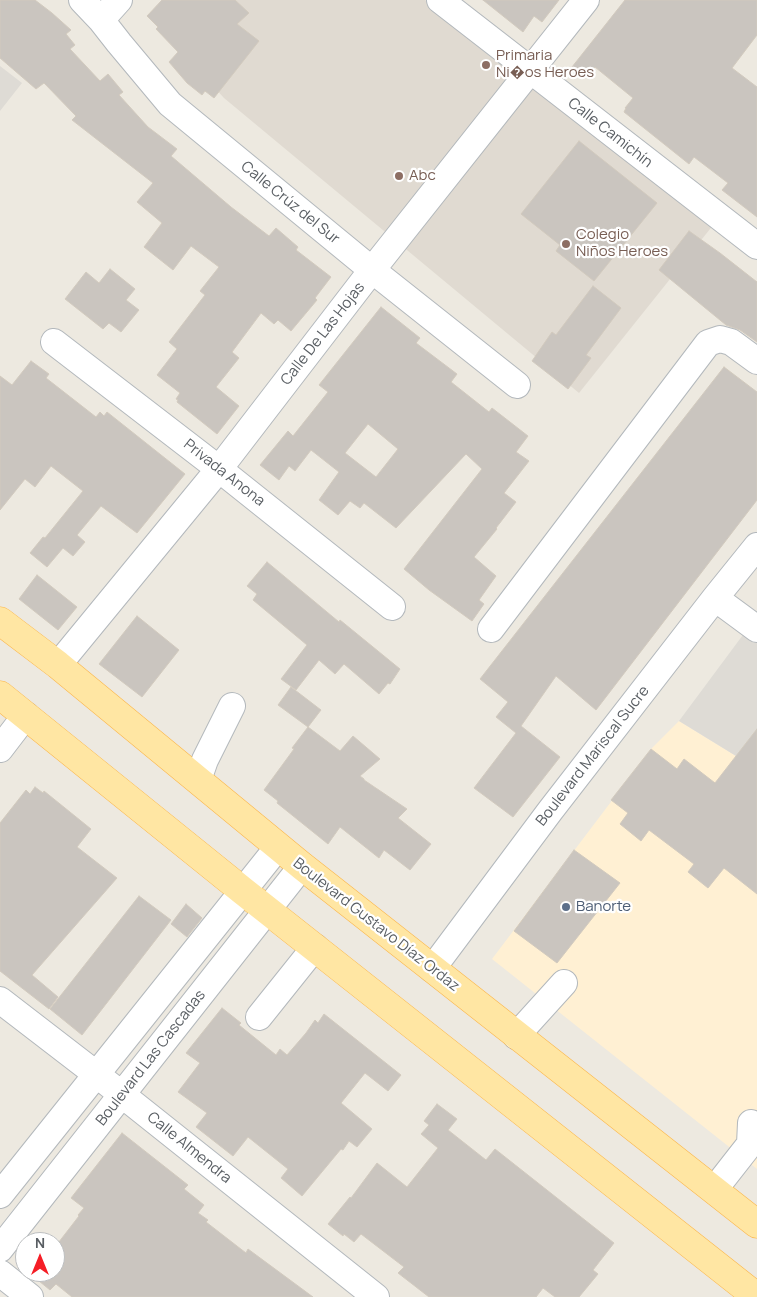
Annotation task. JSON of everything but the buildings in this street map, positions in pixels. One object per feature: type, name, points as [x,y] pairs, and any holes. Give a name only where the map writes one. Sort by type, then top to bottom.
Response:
[{"type":"main road","name":"Boulevard Gustavo Díaz Ordaz","points":[[0,621],[58,666],[302,866],[757,1224]]},
{"type":"main road","points":[[0,695],[243,891],[757,1297]]},
{"type":"street","name":"Calle Crúz del Sur","points":[[82,0],[101,20],[170,104],[372,270],[517,385]]},
{"type":"street","points":[[101,20],[119,0]]},
{"type":"street","name":"Calle Camichín","points":[[440,0],[757,246]]},
{"type":"street","name":"Calle De Las Hojas","points":[[58,666],[219,469],[372,270],[586,0]]},
{"type":"street","points":[[491,628],[708,343],[720,339],[731,342],[757,361]]},
{"type":"street","name":"Privada Anona","points":[[54,342],[219,469],[392,607]]},
{"type":"street","name":"Boulevard Mariscal Sucre","points":[[432,969],[550,811],[757,546]]},
{"type":"street","points":[[715,598],[757,629]]},
{"type":"street","points":[[198,780],[205,760],[232,706]]},
{"type":"street","points":[[0,749],[26,716]]},
{"type":"street","points":[[0,1195],[278,846]]},
{"type":"street","name":"Boulevard Las Cascadas","points":[[0,1249],[302,866]]},
{"type":"street","points":[[260,1017],[315,947]]},
{"type":"street","points":[[516,1036],[564,983]]},
{"type":"street","name":"Calle Almendra","points":[[0,1000],[122,1094],[376,1297]]},
{"type":"street","points":[[714,1190],[750,1144],[750,1123]]},
{"type":"street","points":[[0,1273],[30,1297]]},
{"type":"shaded area","name":"Colegio Niños Heroes","points":[[163,0],[425,0],[714,224],[579,393],[224,98],[149,16]]},
{"type":"shaded area","points":[[0,66],[22,83],[0,111]]},
{"type":"shaded area","points":[[757,616],[757,772],[736,756],[679,721]]},
{"type":"shaded area","points":[[679,721],[736,756],[757,772],[757,1169],[492,959],[651,749]]},
{"type":"place","name":"Primaria Ni�os Heroes","points":[[486,65]]},
{"type":"place","name":"Abc","points":[[399,176]]},
{"type":"place","name":"Colegio Niños Heroes","points":[[566,244]]},
{"type":"place","name":"Banorte","points":[[566,907]]}]
